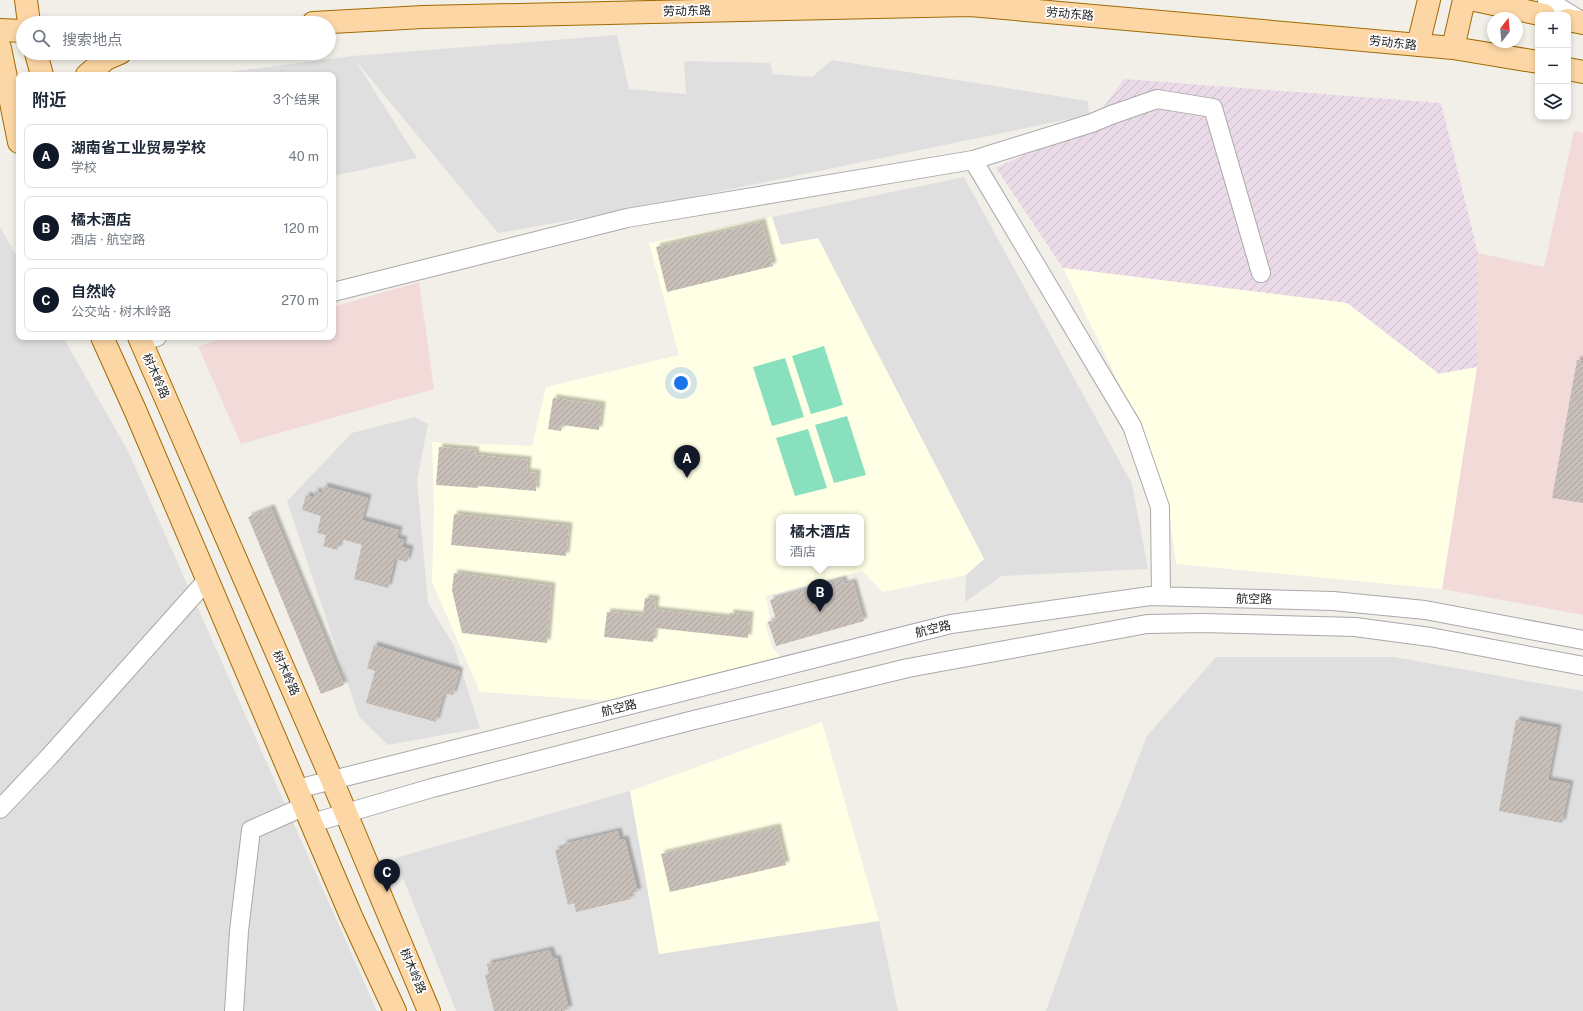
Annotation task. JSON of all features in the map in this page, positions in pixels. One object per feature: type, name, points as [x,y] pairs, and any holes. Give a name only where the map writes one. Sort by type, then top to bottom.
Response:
[{"type":"main road","points":[[26,0],[28,16]]},
{"type":"main road","points":[[1418,46],[1429,0]]},
{"type":"main road","points":[[1453,48],[1464,0]]},
{"type":"main road","points":[[1475,0],[1535,13]]},
{"type":"main road","name":"劳动东路","points":[[336,22],[423,17],[970,5],[1453,48],[1535,62]]},
{"type":"main road","points":[[1571,20],[1583,22]]},
{"type":"main road","points":[[0,30],[16,31]]},
{"type":"main road","points":[[0,48],[16,127]]},
{"type":"main road","points":[[38,60],[41,72]]},
{"type":"main road","points":[[91,72],[106,60]]},
{"type":"main road","points":[[1571,69],[1583,72]]},
{"type":"main road","points":[[0,122],[16,139]]},
{"type":"main road","points":[[103,340],[208,579],[351,916],[395,1011]]},
{"type":"main road","name":"树木岭路","points":[[147,340],[430,1011]]},
{"type":"street","points":[[1547,0],[1583,22]]},
{"type":"street","points":[[336,291],[627,218],[973,160],[1092,123],[1111,114],[1157,99],[1213,108],[1261,273]]},
{"type":"street","points":[[973,160],[1132,426],[1160,507],[1155,596],[1147,624]]},
{"type":"street","points":[[0,809],[49,757],[208,579]]},
{"type":"street","name":"航空路","points":[[305,806],[332,780],[951,624],[1155,596],[1333,601],[1425,610],[1583,640]]},
{"type":"street","points":[[1425,610],[1430,637]]},
{"type":"street","points":[[234,1011],[239,932],[251,830],[305,806],[346,814],[447,784],[690,721],[908,668],[1147,624],[1355,627],[1430,637],[1583,666]]},
{"type":"shaded area","points":[[617,35],[629,89],[686,94],[684,61],[770,63],[773,74],[812,77],[832,60],[1088,101],[1089,115],[635,209],[498,233],[355,60],[417,158],[336,175],[336,72],[228,72],[321,60],[336,60],[336,58]]},
{"type":"shaded area","points":[[1124,79],[1441,103],[1478,253],[1477,367],[1439,374],[1347,303],[1063,268],[996,168],[1092,123]]},
{"type":"shaded area","points":[[1574,131],[1583,133],[1583,615],[1442,589],[1477,367],[1478,253],[1544,267]]},
{"type":"shaded area","points":[[964,177],[1132,484],[1148,569],[1002,576],[965,602],[966,575],[984,559],[818,239],[781,245],[772,217]]},
{"type":"shaded area","points":[[772,217],[781,245],[818,238],[984,559],[966,575],[883,592],[862,571],[766,596],[770,618],[765,624],[773,649],[781,657],[749,666],[611,701],[480,692],[432,582],[434,510],[432,442],[532,446],[546,387],[679,355],[649,243]]},
{"type":"shaded area","points":[[0,227],[16,255],[16,340],[65,340],[128,451],[377,1011],[0,1011]]},
{"type":"shaded area","points":[[1063,268],[1347,303],[1439,374],[1477,367],[1442,589],[1176,564],[1167,498],[1138,422]]},
{"type":"shaded area","points":[[419,282],[434,389],[241,444],[198,346],[219,340],[336,340],[336,306]]},
{"type":"shaded area","points":[[415,417],[428,424],[417,480],[428,603],[454,646],[480,728],[388,745],[359,717],[287,501],[352,433]]},
{"type":"shaded area","points":[[1216,657],[1394,657],[1583,691],[1583,1011],[1046,1011],[1104,847],[1147,736]]},
{"type":"shaded area","points":[[822,722],[879,921],[659,954],[630,791]]},
{"type":"shaded area","points":[[630,791],[659,954],[879,921],[898,1011],[456,1011],[395,858]]},
{"type":"green space","points":[[824,346],[843,405],[811,414],[792,356]]},
{"type":"green space","points":[[785,358],[804,417],[772,426],[753,367]]},
{"type":"green space","points":[[847,416],[866,475],[834,483],[815,425]]},
{"type":"green space","points":[[808,429],[827,488],[795,496],[776,438]]},
{"type":"building","points":[[762,222],[773,266],[667,292],[656,247]]},
{"type":"building","points":[[1577,360],[1583,360],[1583,503],[1552,498]]},
{"type":"building","points":[[553,398],[602,405],[599,430],[562,425],[561,431],[548,429]]},
{"type":"building","points":[[439,447],[476,450],[475,455],[528,460],[527,472],[537,473],[536,491],[478,486],[478,488],[436,485]]},
{"type":"building","points":[[324,486],[368,498],[362,520],[399,530],[397,538],[404,540],[402,547],[410,549],[407,562],[395,559],[388,588],[354,579],[362,545],[341,539],[337,550],[323,546],[326,535],[317,533],[321,516],[302,510],[306,495],[314,498],[315,491],[322,493]]},
{"type":"building","points":[[271,508],[344,685],[321,694],[248,517]]},
{"type":"building","points":[[454,514],[569,526],[566,556],[451,545]]},
{"type":"building","points":[[454,573],[552,586],[547,643],[462,633],[452,590]]},
{"type":"building","points":[[843,579],[844,584],[853,582],[864,621],[776,646],[768,622],[776,620],[770,600]]},
{"type":"building","points":[[645,598],[656,599],[655,610],[730,618],[730,613],[750,615],[748,638],[655,628],[653,642],[604,637],[607,612],[643,615]]},
{"type":"building","points":[[374,645],[460,671],[453,695],[444,693],[436,722],[366,703],[375,671],[367,668]]},
{"type":"building","points":[[1516,720],[1558,728],[1548,780],[1570,784],[1562,823],[1499,811]]},
{"type":"building","points":[[777,827],[786,865],[670,892],[661,854]]},
{"type":"building","points":[[618,831],[620,840],[625,839],[638,892],[629,894],[631,899],[576,912],[574,903],[568,905],[555,850],[564,848],[563,844]]},
{"type":"building","points":[[550,950],[553,959],[557,958],[569,1009],[564,1011],[494,1011],[485,975],[489,974],[487,964]]},
{"type":"place","name":"湖南省工业贸易学校","points":[[687,478]]},
{"type":"place","name":"橘木酒店","points":[[820,612]]},
{"type":"place","name":"自然岭","points":[[387,892]]}]
